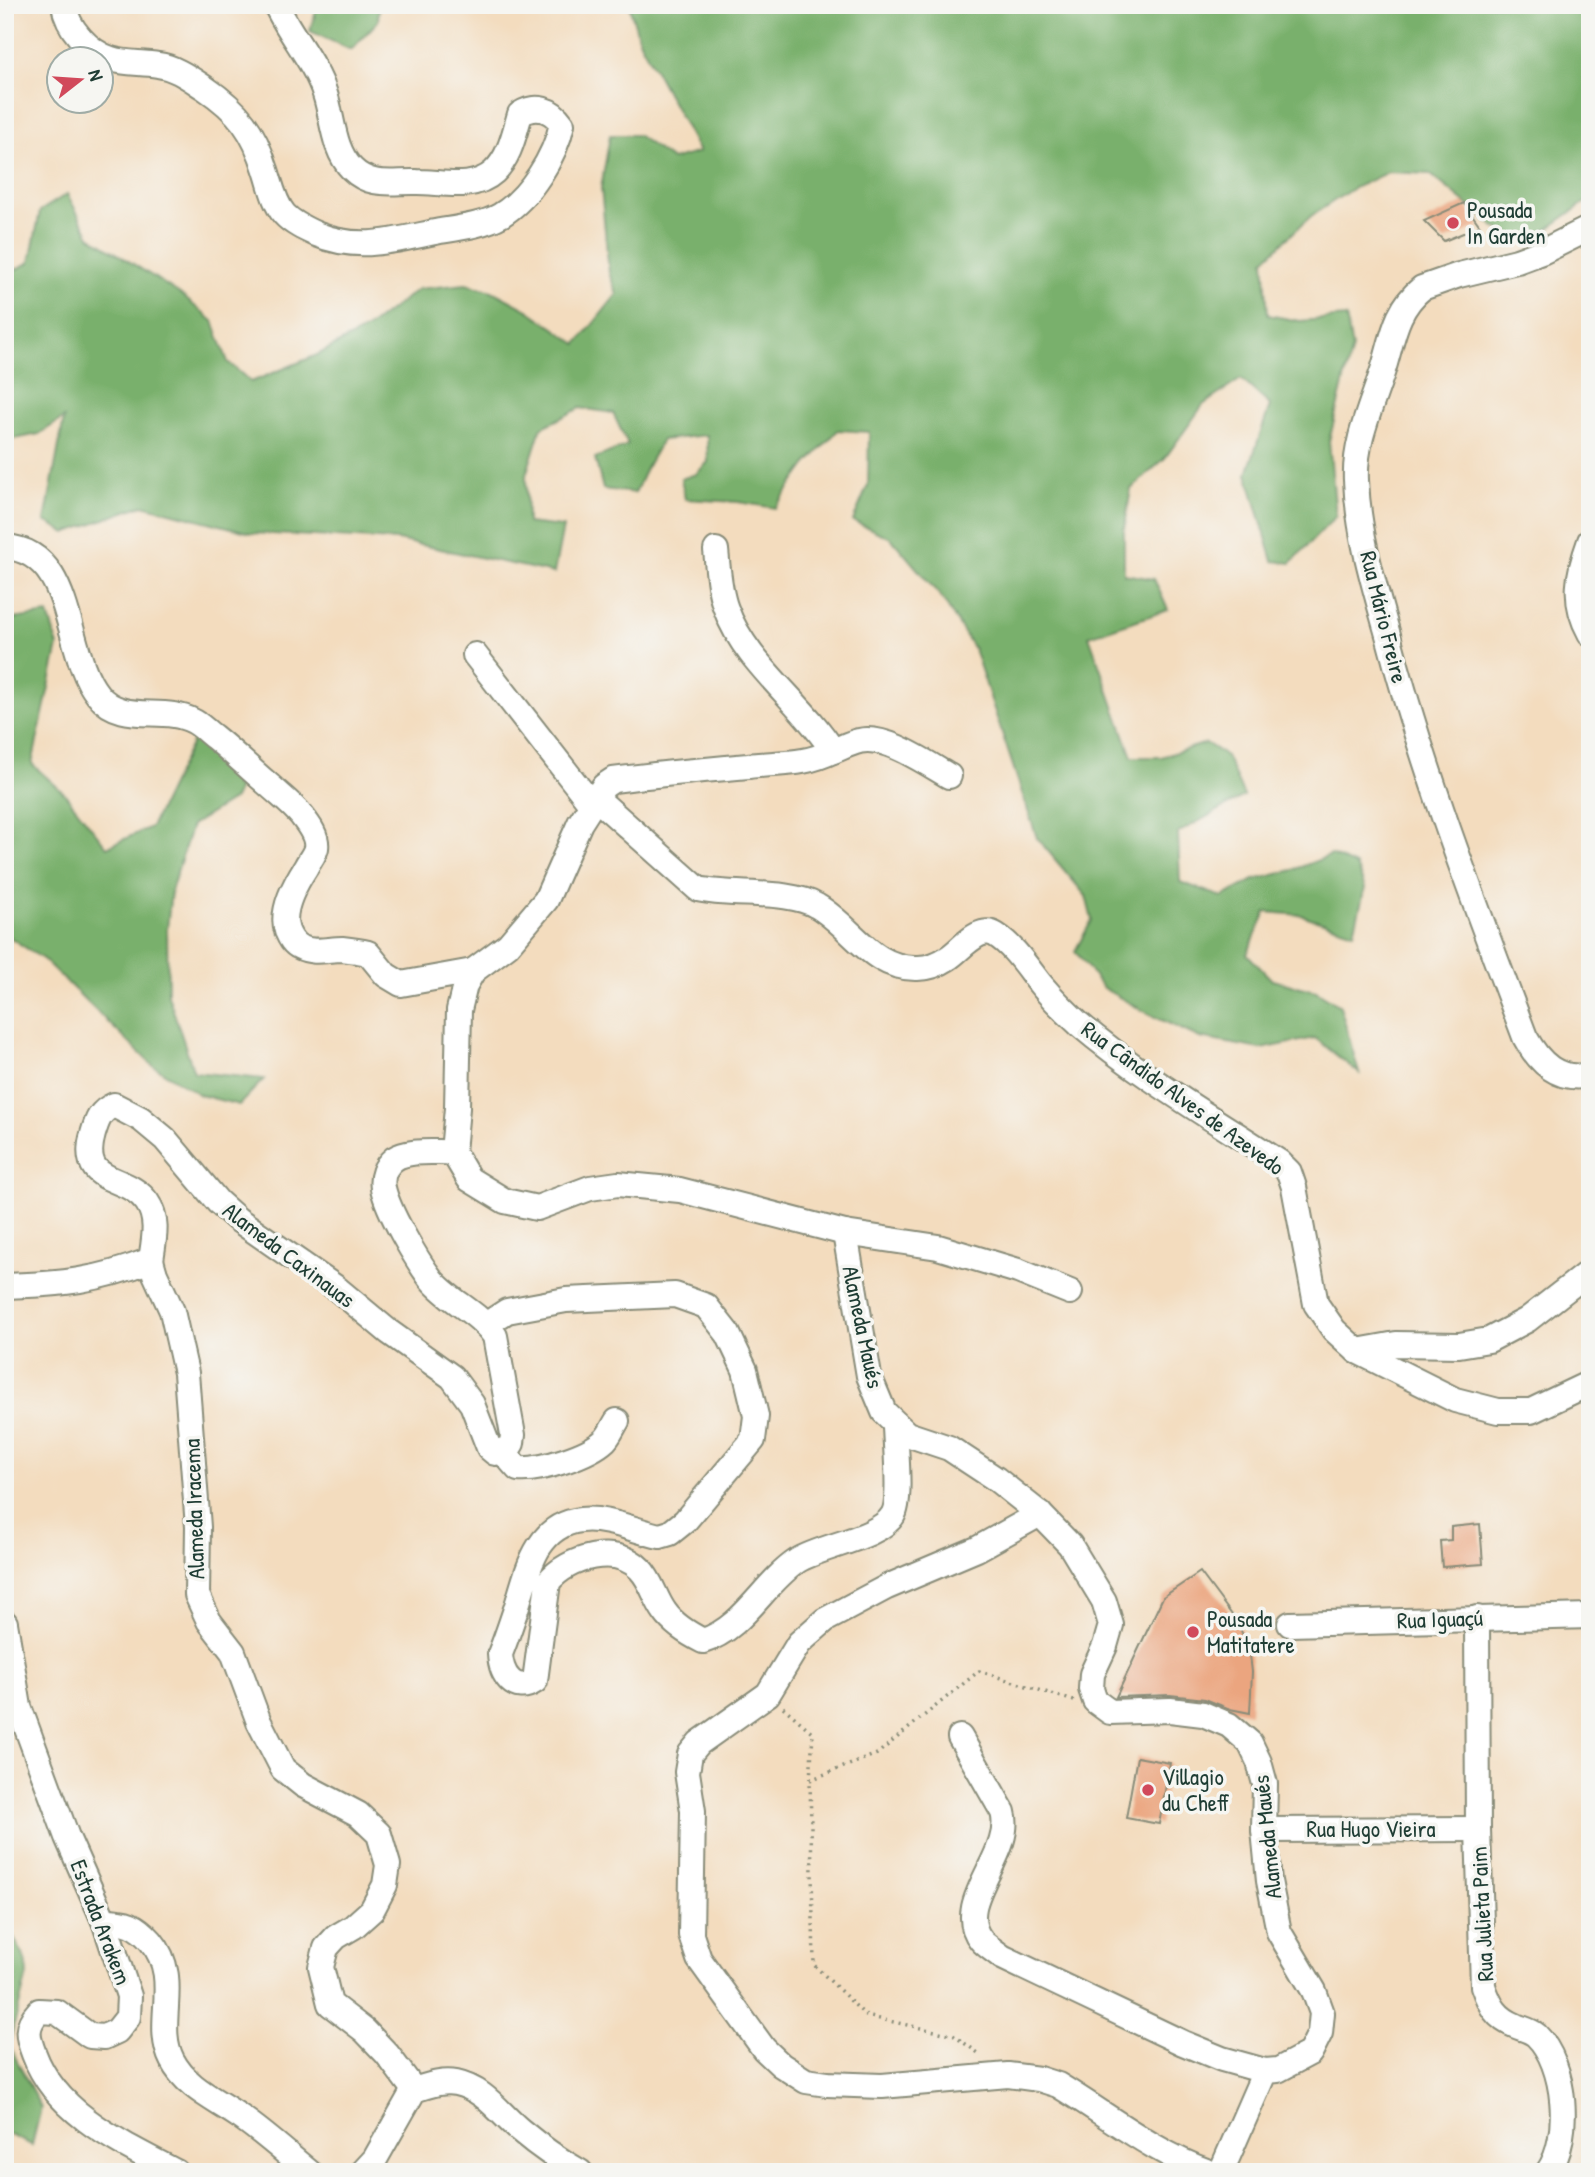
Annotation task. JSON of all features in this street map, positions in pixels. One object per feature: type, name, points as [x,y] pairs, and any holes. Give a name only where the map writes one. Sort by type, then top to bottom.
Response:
[{"type":"street","points":[[64,5],[71,24],[93,50],[110,59],[159,65],[179,72],[237,113],[250,130],[262,156],[276,201],[285,215],[304,229],[329,239],[352,244],[385,243],[478,223],[500,216],[532,185],[559,137],[562,124],[556,115],[538,108],[527,109],[520,114],[507,156],[494,172],[469,185],[416,182],[386,184],[363,178],[345,161],[338,147],[324,90],[276,5]]},
{"type":"street","name":"Rua Mário Freire","points":[[1590,228],[1544,251],[1517,261],[1459,275],[1422,288],[1412,297],[1395,324],[1360,444],[1356,480],[1366,556],[1406,706],[1428,775],[1525,1037],[1540,1061],[1554,1072],[1570,1077],[1590,1075]]},
{"type":"street","points":[[1590,541],[1577,591],[1579,612],[1590,633]]},
{"type":"street","points":[[5,547],[30,553],[42,562],[55,582],[66,608],[79,660],[99,696],[126,713],[163,714],[194,721],[245,762],[292,804],[303,818],[316,840],[316,850],[287,905],[284,923],[290,938],[298,947],[310,951],[341,949],[368,953],[386,975],[401,984],[473,971]]},
{"type":"street","points":[[716,550],[724,606],[744,645],[822,734],[833,751]]},
{"type":"street","name":"Rua Cândido Alves de Azevedo","points":[[475,655],[594,802],[698,889],[715,893],[797,898],[817,905],[864,947],[894,966],[932,966],[948,958],[980,933],[989,931],[996,934],[1013,949],[1049,995],[1078,1023],[1119,1056],[1279,1162],[1289,1172],[1317,1304],[1334,1331],[1357,1350],[1455,1400],[1498,1411],[1531,1411],[1590,1383]]},
{"type":"street","points":[[949,776],[908,753],[871,739],[858,741],[805,762],[613,780],[604,786],[580,823],[546,900],[508,945],[473,971],[465,985],[460,1010],[453,1152],[470,1179],[505,1201],[522,1207],[537,1208],[590,1188],[618,1184],[645,1185],[707,1196],[845,1233],[938,1247],[1018,1270],[1070,1292]]},
{"type":"street","name":"Alameda Caxinauas","points":[[151,1260],[155,1220],[146,1200],[104,1175],[91,1162],[89,1149],[98,1117],[105,1109],[114,1105],[141,1119],[165,1139],[218,1202],[237,1219],[335,1287],[389,1332],[452,1377],[472,1404],[496,1450]]},
{"type":"street","points":[[453,1152],[401,1156],[392,1160],[383,1172],[382,1186],[410,1245],[432,1280],[487,1324],[495,1336],[513,1435],[512,1443],[496,1450],[518,1469],[546,1467],[593,1450],[608,1438],[617,1421]]},
{"type":"street","name":"Alameda Maués","points":[[845,1233],[869,1376],[884,1412],[895,1424],[917,1439],[949,1448],[996,1479],[1040,1514],[1070,1545],[1104,1601],[1111,1625],[1092,1674],[1091,1689],[1095,1701],[1110,1712],[1170,1710],[1203,1714],[1229,1725],[1250,1743],[1265,1784],[1264,1830],[1269,1881],[1279,1932],[1314,1991],[1322,2013],[1320,2033],[1310,2053],[1278,2070],[1265,2071]]},
{"type":"street","points":[[5,1286],[55,1285],[97,1279],[151,1260]]},
{"type":"street","name":"Alameda Iracema","points":[[151,1260],[172,1311],[186,1373],[198,1527],[197,1595],[209,1621],[233,1652],[259,1722],[283,1769],[303,1785],[358,1814],[379,1834],[388,1865],[385,1885],[372,1910],[353,1927],[336,1937],[326,1948],[321,1967],[330,2004],[365,2031],[387,2054],[414,2090]]},
{"type":"street","points":[[1357,1350],[1396,1344],[1459,1345],[1489,1340],[1527,1320],[1590,1271]]},
{"type":"street","points":[[487,1324],[507,1311],[537,1304],[623,1296],[675,1295],[706,1306],[728,1334],[745,1370],[757,1416],[753,1440],[685,1521],[670,1534],[660,1536],[599,1521],[580,1520],[547,1537],[534,1552],[528,1566],[500,1654],[500,1665],[513,1684],[524,1686],[535,1681],[548,1582],[556,1572],[571,1562],[587,1557],[607,1556],[625,1560],[640,1568],[664,1611],[689,1634],[703,1641],[726,1631],[770,1584],[796,1562],[815,1552],[856,1539],[890,1520],[897,1503],[895,1424]]},
{"type":"street","points":[[1040,1514],[977,1549],[887,1587],[825,1620],[799,1643],[768,1694],[708,1734],[690,1754],[687,1772],[693,1811],[691,1935],[699,1959],[764,2049],[792,2073],[806,2081],[881,2086],[1008,2075],[1039,2079],[1058,2085],[1166,2151],[1209,2172]]},
{"type":"street","name":"Rua Iguaçú","points":[[1290,1624],[1590,1616]]},
{"type":"street","name":"Rua Julieta Paim","points":[[1477,1618],[1478,1829],[1483,1986],[1491,2009],[1504,2020],[1534,2032],[1557,2069],[1563,2130],[1556,2161],[1548,2172]]},
{"type":"street","name":"Estrada Arakem","points":[[5,1623],[19,1707],[67,1837],[104,1921],[128,1996],[128,2017],[117,2031],[104,2037],[90,2036],[57,2012],[39,2011],[30,2021],[27,2036],[36,2060],[65,2101],[94,2126],[176,2172]]},
{"type":"street","points":[[960,1737],[1003,1812],[1006,1822],[999,1852],[988,1871],[975,1907],[973,1920],[982,1941],[1002,1957],[1183,2043],[1222,2059],[1265,2071],[1221,2172]]},
{"type":"street","name":"Rua Hugo Vieira","points":[[1264,1830],[1478,1829]]},
{"type":"street","points":[[104,1921],[125,1921],[135,1927],[155,1945],[162,1957],[168,1988],[167,2042],[171,2058],[181,2074],[191,2085],[241,2117],[309,2172]]},
{"type":"street","points":[[363,2172],[375,2159],[414,2090],[440,2082],[456,2082],[473,2088],[502,2110],[518,2129],[552,2156],[580,2172]]},
{"type":"path","points":[[768,1694],[813,1733],[810,1780],[814,1965],[866,2017],[953,2035],[1008,2075]]},
{"type":"green space","points":[[318,5],[379,5],[378,21],[351,50],[310,31]]},
{"type":"green space","points":[[629,5],[1590,5],[1590,199],[1529,242],[1496,228],[1430,174],[1388,172],[1352,189],[1311,216],[1264,260],[1268,315],[1300,321],[1346,317],[1352,348],[1329,441],[1336,516],[1291,563],[1273,561],[1247,474],[1270,405],[1241,379],[1203,405],[1165,458],[1131,489],[1124,531],[1124,574],[1154,579],[1168,610],[1089,636],[1132,757],[1161,757],[1206,743],[1226,756],[1244,796],[1178,833],[1180,882],[1222,897],[1254,880],[1293,870],[1331,855],[1356,866],[1365,888],[1354,932],[1301,915],[1266,912],[1247,954],[1272,980],[1316,991],[1340,1006],[1359,1073],[1315,1038],[1261,1049],[1200,1038],[1103,988],[1075,951],[1092,920],[1086,896],[1037,838],[974,649],[942,598],[891,538],[853,521],[868,485],[869,432],[838,430],[806,465],[775,508],[738,502],[685,499],[681,479],[696,474],[708,462],[707,435],[662,440],[635,493],[603,489],[595,458],[628,445],[613,413],[580,408],[541,428],[526,475],[527,523],[563,527],[554,573],[397,540],[251,533],[143,505],[66,533],[45,521],[64,418],[39,434],[5,441],[5,275],[30,262],[40,211],[67,194],[90,236],[180,294],[213,321],[228,362],[251,382],[317,355],[366,329],[418,289],[466,284],[492,291],[528,310],[577,344],[617,294],[609,273],[601,188],[610,135],[637,135],[672,160],[699,152],[640,42]]},
{"type":"green space","points":[[48,614],[58,646],[32,764],[64,793],[107,847],[151,827],[196,734],[244,777],[234,799],[192,825],[171,891],[167,929],[168,995],[194,1072],[264,1079],[239,1105],[200,1095],[152,1065],[44,960],[5,934],[5,620]]},
{"type":"green space","points":[[5,1924],[23,1954],[28,1971],[9,2045],[41,2108],[32,2145],[5,2133]]},
{"type":"building","name":"Pousada In Garden","points":[[1464,203],[1480,226],[1444,241],[1424,221]]},
{"type":"building","points":[[1480,1524],[1483,1564],[1442,1567],[1440,1541],[1451,1540],[1451,1527]]},
{"type":"building","name":"Pousada Matitatere","points":[[1200,1572],[1235,1619],[1249,1647],[1252,1672],[1250,1713],[1230,1709],[1205,1699],[1170,1695],[1116,1697],[1163,1597]]},
{"type":"building","name":"Villagio du Cheff","points":[[1137,1757],[1170,1763],[1159,1824],[1126,1818]]},
{"type":"place","name":"Pousada In Garden","points":[[1453,223]]},
{"type":"place","name":"Pousada Matitatere","points":[[1193,1632]]},
{"type":"place","name":"Villagio du Cheff","points":[[1148,1790]]}]
